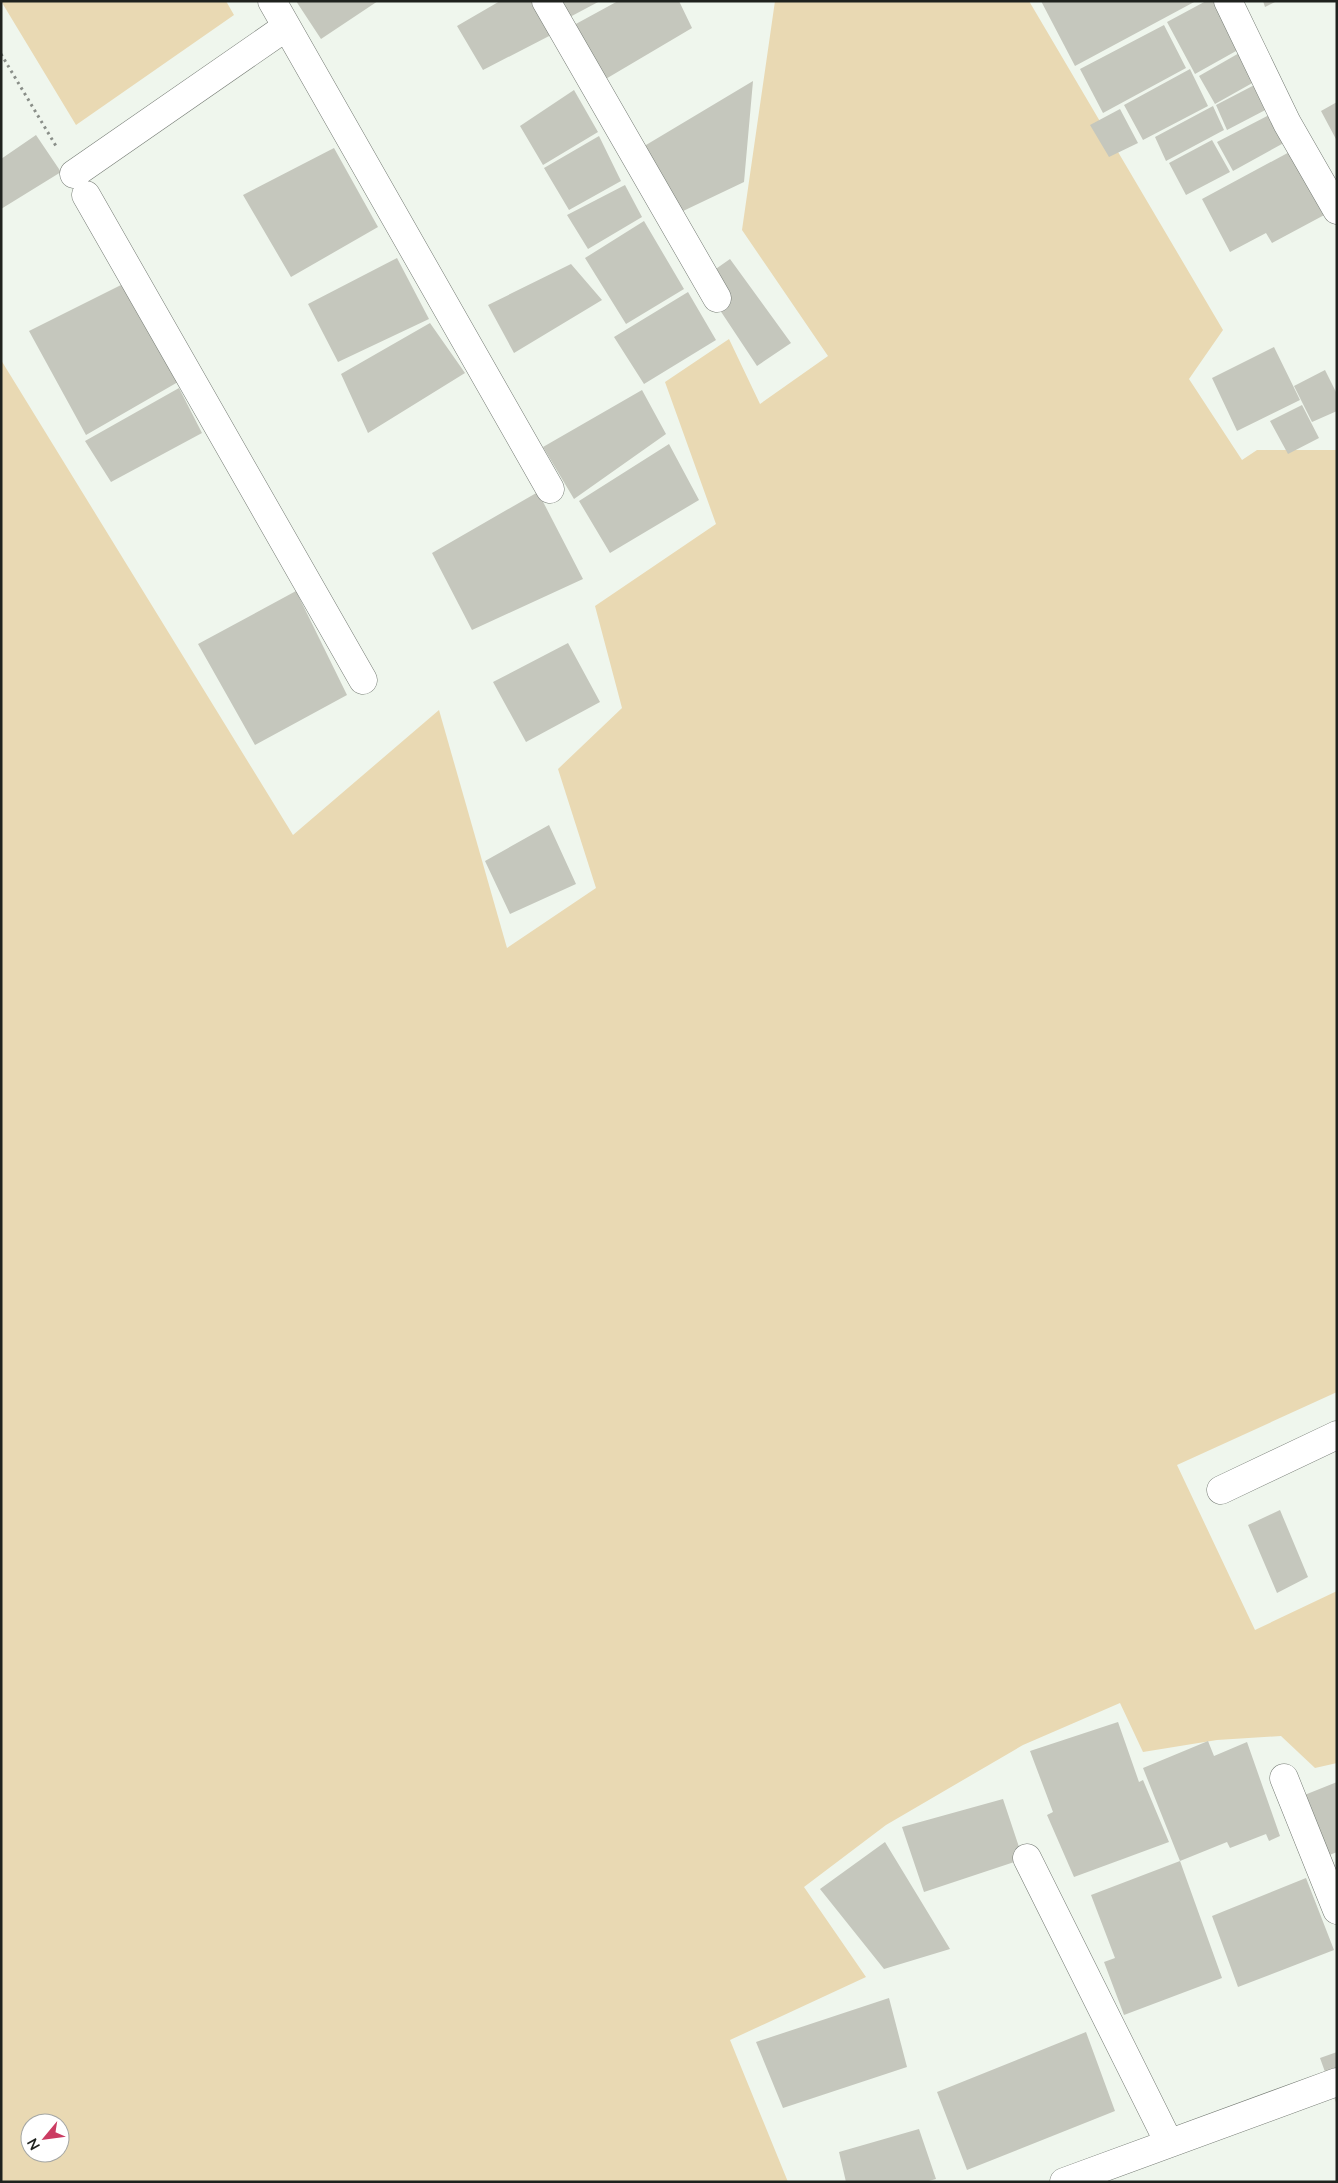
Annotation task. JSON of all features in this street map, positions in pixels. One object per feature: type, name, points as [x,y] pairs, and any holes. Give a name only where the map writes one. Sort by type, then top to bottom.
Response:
[{"type":"street","points":[[272,1],[550,489]]},
{"type":"street","points":[[546,1],[717,298]]},
{"type":"street","points":[[1228,1],[1287,123],[1337,210]]},
{"type":"street","points":[[286,27],[80,185],[363,680]]},
{"type":"street","points":[[1221,1490],[1337,1435]]},
{"type":"street","points":[[1284,1778],[1337,1910]]},
{"type":"street","points":[[1027,1858],[1169,2144]]},
{"type":"street","points":[[1064,2182],[1337,2082]]},
{"type":"path","points":[[1,54],[80,185]]},
{"type":"shaded area","points":[[1,1],[226,1],[234,15],[76,125]]},
{"type":"shaded area","points":[[775,1],[1029,1],[1223,330],[1189,379],[1242,460],[1257,450],[1337,450],[1337,1392],[1177,1465],[1255,1630],[1337,1591],[1337,1763],[1315,1768],[1281,1736],[1217,1740],[1143,1752],[1120,1703],[1023,1745],[886,1825],[804,1887],[866,1977],[730,2040],[788,2182],[1,2182],[1,360],[293,835],[439,710],[507,948],[596,888],[558,769],[622,708],[595,606],[716,524],[665,382],[729,339],[760,404],[828,356],[742,230]]},
{"type":"building","points":[[296,1],[378,1],[321,39]]},
{"type":"building","points":[[500,1],[538,1],[553,34],[483,70],[457,26]]},
{"type":"building","points":[[557,1],[600,1],[568,18]]},
{"type":"building","points":[[618,1],[679,1],[692,28],[604,80],[574,25]]},
{"type":"building","points":[[1041,1],[1196,1],[1075,66]]},
{"type":"building","points":[[1206,1],[1223,1],[1245,46],[1195,74],[1167,22]]},
{"type":"building","points":[[1263,1],[1277,1],[1265,7]]},
{"type":"building","points":[[1164,25],[1186,68],[1103,113],[1080,69]]},
{"type":"building","points":[[1248,48],[1263,77],[1215,104],[1199,76]]},
{"type":"building","points":[[1190,69],[1208,106],[1143,140],[1124,105]]},
{"type":"building","points":[[1264,80],[1275,105],[1227,130],[1216,105]]},
{"type":"building","points":[[753,81],[744,182],[681,212],[641,148]]},
{"type":"building","points":[[574,90],[598,132],[543,165],[520,126]]},
{"type":"building","points":[[1337,102],[1337,141],[1321,111]]},
{"type":"building","points":[[1213,106],[1224,130],[1166,161],[1155,137]]},
{"type":"building","points":[[1120,109],[1138,143],[1109,157],[1090,125]]},
{"type":"building","points":[[1277,111],[1291,139],[1233,171],[1217,142]]},
{"type":"building","points":[[36,135],[61,172],[1,209],[1,159]]},
{"type":"building","points":[[599,136],[621,181],[569,210],[544,168]]},
{"type":"building","points":[[1212,140],[1230,172],[1186,195],[1169,163]]},
{"type":"building","points":[[334,148],[378,227],[291,277],[243,195]]},
{"type":"building","points":[[1295,149],[1328,213],[1272,243],[1266,233],[1230,252],[1202,199]]},
{"type":"building","points":[[625,185],[642,217],[588,249],[567,215]]},
{"type":"building","points":[[644,221],[684,289],[626,324],[585,258]]},
{"type":"building","points":[[397,258],[429,319],[338,362],[308,304]]},
{"type":"building","points":[[730,259],[791,343],[757,366],[700,280]]},
{"type":"building","points":[[571,264],[602,300],[514,353],[488,305]]},
{"type":"building","points":[[127,282],[178,382],[86,435],[29,331]]},
{"type":"building","points":[[688,292],[716,340],[644,384],[614,337]]},
{"type":"building","points":[[430,323],[465,373],[368,433],[341,374]]},
{"type":"building","points":[[1274,347],[1300,400],[1237,431],[1212,378]]},
{"type":"building","points":[[1325,370],[1337,394],[1337,411],[1312,422],[1294,386]]},
{"type":"building","points":[[179,388],[202,433],[111,482],[85,441]]},
{"type":"building","points":[[642,390],[666,434],[574,499],[543,447]]},
{"type":"building","points":[[1302,405],[1319,438],[1288,454],[1270,421]]},
{"type":"building","points":[[669,444],[699,500],[610,553],[579,501]]},
{"type":"building","points":[[538,492],[583,579],[472,630],[432,553]]},
{"type":"building","points":[[296,591],[347,695],[255,745],[198,644]]},
{"type":"building","points":[[568,643],[600,702],[526,742],[493,682]]},
{"type":"building","points":[[549,825],[576,884],[510,914],[485,861]]},
{"type":"building","points":[[1280,1510],[1308,1577],[1277,1593],[1248,1525]]},
{"type":"building","points":[[1118,1722],[1139,1782],[1143,1780],[1169,1842],[1074,1877],[1047,1815],[1053,1812],[1030,1751]]},
{"type":"building","points":[[1208,1741],[1214,1756],[1247,1742],[1280,1836],[1269,1841],[1266,1834],[1230,1848],[1227,1842],[1180,1861],[1143,1768]]},
{"type":"building","points":[[1337,1782],[1337,1852],[1317,1860],[1297,1798]]},
{"type":"building","points":[[1003,1799],[1023,1859],[924,1892],[902,1827]]},
{"type":"building","points":[[885,1842],[950,1949],[884,1969],[820,1889]]},
{"type":"building","points":[[1180,1861],[1222,1978],[1124,2015],[1104,1962],[1115,1958],[1091,1895]]},
{"type":"building","points":[[1306,1878],[1334,1950],[1238,1987],[1212,1916]]},
{"type":"building","points":[[889,1998],[907,2067],[783,2108],[756,2042]]},
{"type":"building","points":[[1086,2032],[1115,2111],[967,2170],[937,2092]]},
{"type":"building","points":[[1337,2052],[1337,2105],[1320,2058]]},
{"type":"building","points":[[919,2129],[936,2179],[925,2182],[846,2182],[839,2152]]}]
